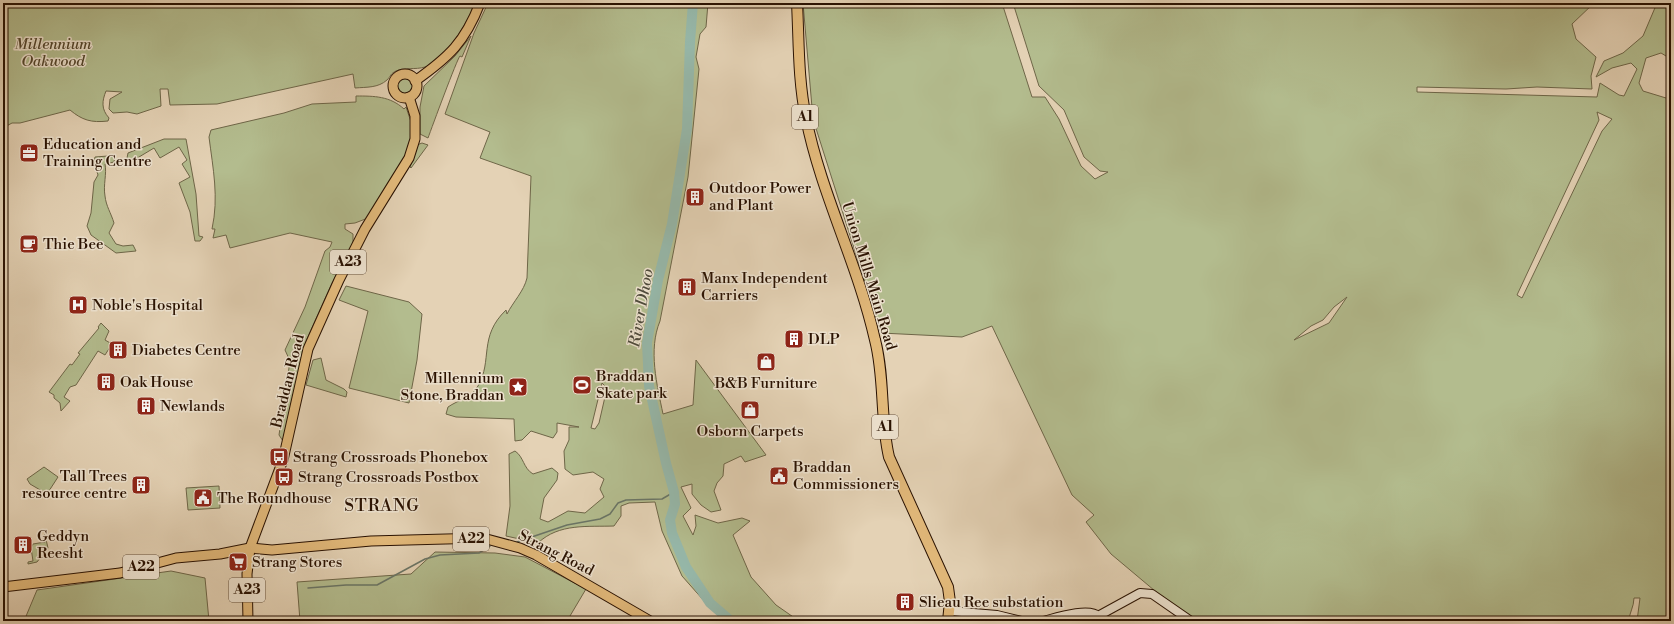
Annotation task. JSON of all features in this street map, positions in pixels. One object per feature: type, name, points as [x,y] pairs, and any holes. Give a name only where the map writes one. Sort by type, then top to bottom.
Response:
[{"type":"highway","name":"Union Mills Main Road","points":[[797,3],[798,50],[806,119],[825,188],[856,277],[875,340],[880,361],[886,443],[889,457],[948,587],[949,616]]},
{"type":"main road","points":[[415,81],[444,60],[458,46],[469,29],[480,3]]},
{"type":"main road","points":[[406,74],[415,81],[415,92],[409,97],[402,97],[396,93],[394,82],[398,76],[406,74]]},
{"type":"main road","name":"Braddan Road","points":[[250,548],[283,460],[310,345],[339,280],[365,229],[409,158],[415,139],[415,126],[409,97]]},
{"type":"main road","name":"Strang Road","points":[[250,548],[272,550],[371,541],[483,538],[520,548],[536,555],[650,621]]},
{"type":"main road","name":"A22","points":[[3,587],[120,573],[176,558],[220,554],[250,548]]},
{"type":"main road","name":"A23","points":[[248,621],[247,574],[250,548]]},
{"type":"main road","points":[[1043,621],[1069,615],[1092,612],[1098,616],[1140,592],[1152,594],[1191,621]]},
{"type":"main road","points":[[949,616],[997,615],[1022,621]]},
{"type":"green space","name":"Millennium Oakwood","points":[[3,3],[475,3],[455,40],[433,63],[425,67],[396,71],[384,83],[376,86],[355,88],[353,74],[217,104],[170,105],[168,89],[160,89],[161,106],[137,114],[127,112],[113,113],[109,109],[110,99],[122,92],[106,91],[103,108],[109,118],[108,121],[97,122],[87,120],[70,110],[20,123],[12,123],[3,128]]},
{"type":"green space","points":[[488,3],[708,3],[706,27],[700,34],[696,57],[699,69],[688,177],[660,321],[656,332],[654,356],[656,379],[663,414],[693,405],[696,360],[766,455],[745,462],[741,456],[724,464],[723,476],[717,483],[714,491],[721,510],[711,512],[701,505],[692,494],[692,484],[681,487],[691,508],[683,516],[693,535],[696,526],[695,515],[718,523],[742,518],[750,521],[733,535],[751,577],[776,605],[799,621],[726,621],[713,611],[682,576],[662,531],[655,502],[629,503],[621,506],[621,516],[614,526],[574,527],[564,529],[555,532],[538,543],[506,536],[510,506],[509,454],[515,451],[518,453],[527,469],[533,474],[552,468],[558,473],[557,480],[544,498],[540,519],[548,522],[568,511],[585,513],[604,497],[600,489],[604,479],[593,472],[573,475],[565,469],[564,451],[569,440],[569,427],[579,427],[557,423],[557,432],[553,438],[531,431],[522,440],[515,441],[514,419],[456,417],[446,414],[448,407],[468,396],[478,386],[485,367],[487,348],[492,330],[497,320],[506,310],[507,314],[526,283],[527,278],[531,176],[480,158],[490,132],[445,114],[474,33]],"holes":[[[602,383],[607,388],[599,423],[595,429],[591,428]]]},
{"type":"green space","points":[[803,3],[1002,3],[1032,97],[1045,97],[1059,119],[1081,166],[1095,179],[1108,172],[1100,171],[1084,157],[1064,110],[1039,86],[1013,3],[1594,3],[1572,24],[1576,39],[1596,57],[1591,76],[1592,89],[1537,87],[1506,89],[1417,87],[1417,92],[1597,97],[1600,83],[1619,95],[1624,96],[1637,69],[1631,63],[1612,68],[1596,77],[1604,61],[1623,53],[1643,36],[1657,3],[1671,3],[1671,59],[1661,53],[1646,58],[1639,83],[1643,91],[1666,98],[1671,95],[1671,621],[1637,621],[1640,598],[1634,598],[1629,621],[1198,621],[1161,596],[1111,554],[1086,522],[1094,515],[1072,495],[992,326],[962,337],[881,333],[813,119]],"holes":[[[1597,112],[1612,119],[1602,131],[1522,298],[1517,295],[1599,120]],[[1347,297],[1329,323],[1294,340],[1311,326],[1323,320],[1334,307]]]},
{"type":"green space","points":[[471,36],[462,57],[460,56],[454,69],[428,138],[420,134],[420,107],[424,86],[455,56]]},
{"type":"green space","points":[[405,78],[411,80],[413,86],[411,92],[405,94],[399,92],[397,86],[399,80]]},
{"type":"green space","points":[[356,96],[369,96],[387,99],[393,101],[404,109],[406,107],[413,128],[407,158],[368,218],[355,223],[345,224],[345,229],[353,234],[353,245],[332,283],[306,341],[283,441],[279,435],[290,361],[285,350],[305,307],[325,251],[330,247],[332,242],[290,233],[230,248],[226,235],[213,238],[215,229],[212,229],[215,194],[214,172],[209,137],[211,130],[284,113],[312,104],[356,102]]},
{"type":"green space","points":[[164,139],[186,139],[196,194],[199,236],[203,237],[200,241],[195,241],[190,212],[179,183],[190,177],[182,164],[187,160],[179,147],[160,158],[154,148],[129,163],[127,158],[128,153]]},
{"type":"green space","points":[[422,143],[428,145],[411,168],[410,167],[417,145]]},
{"type":"green space","points":[[115,156],[114,162],[105,164],[106,172],[104,188],[107,206],[114,223],[109,233],[116,244],[123,246],[133,245],[136,251],[116,253],[91,235],[87,226],[91,213],[94,182],[98,175],[94,162],[95,157]]},
{"type":"green space","points":[[346,286],[409,302],[422,314],[417,360],[409,403],[349,388],[368,311],[339,300]]},
{"type":"green space","points":[[101,323],[109,331],[105,340],[112,344],[105,355],[98,351],[76,385],[70,387],[64,397],[70,401],[61,411],[60,403],[54,398],[54,395],[49,392],[70,364],[72,365],[80,354],[78,353],[99,328],[98,327]]},
{"type":"green space","points":[[321,358],[326,380],[344,389],[347,392],[346,397],[306,385],[313,360]]},
{"type":"green space","points":[[44,467],[58,477],[47,494],[30,484],[27,479]]},
{"type":"green space","points":[[219,486],[220,508],[188,510],[186,488]]},
{"type":"green space","points":[[44,535],[48,548],[37,562],[28,564],[28,562],[33,561],[31,548],[33,544],[45,542]]},
{"type":"green space","points":[[435,552],[495,553],[525,557],[586,589],[567,621],[300,621],[297,582],[411,574]]},
{"type":"green space","points":[[171,571],[205,578],[209,621],[24,621],[37,590]]},
{"type":"waterway","name":"River Dhoo","points":[[693,3],[687,129],[672,224],[658,280],[647,343],[649,386],[674,492],[675,504],[670,520],[672,533],[686,567],[710,603],[731,621]]},
{"type":"waterway","points":[[517,542],[567,525],[600,519],[610,514],[618,503],[626,500],[662,499],[674,492]]},
{"type":"waterway","points":[[308,588],[346,585],[377,585],[425,559],[440,555],[479,553],[490,546]]},
{"type":"place","name":"Education and Training Centre","points":[[29,153]]},
{"type":"place","name":"Outdoor Power and Plant","points":[[695,197]]},
{"type":"place","name":"Thie Bee","points":[[29,244]]},
{"type":"place","name":"Manx Independent Carriers","points":[[687,287]]},
{"type":"place","name":"Noble's Hospital","points":[[78,305]]},
{"type":"place","name":"DLP","points":[[794,339]]},
{"type":"place","name":"Diabetes Centre","points":[[118,350]]},
{"type":"place","name":"B&B Furniture","points":[[766,362]]},
{"type":"place","name":"Oak House","points":[[106,382]]},
{"type":"place","name":"Braddan Skate park","points":[[582,385]]},
{"type":"place","name":"Millennium Stone, Braddan","points":[[518,387]]},
{"type":"place","name":"Newlands","points":[[146,406]]},
{"type":"place","name":"Osborn Carpets","points":[[750,410]]},
{"type":"place","name":"Strang Crossroads Phonebox","points":[[279,457]]},
{"type":"place","name":"Braddan Commissioners","points":[[779,476]]},
{"type":"place","name":"Strang Crossroads Postbox","points":[[284,477]]},
{"type":"place","name":"Tall Trees resource centre","points":[[141,485]]},
{"type":"place","name":"The Roundhouse","points":[[203,498]]},
{"type":"place","name":"Geddyn Reesht","points":[[23,545]]},
{"type":"place","name":"Strang Stores","points":[[238,562]]},
{"type":"place","name":"Slieau Ree substation","points":[[905,602]]},
{"type":"district","name":"STRANG","points":[[382,506]]}]
